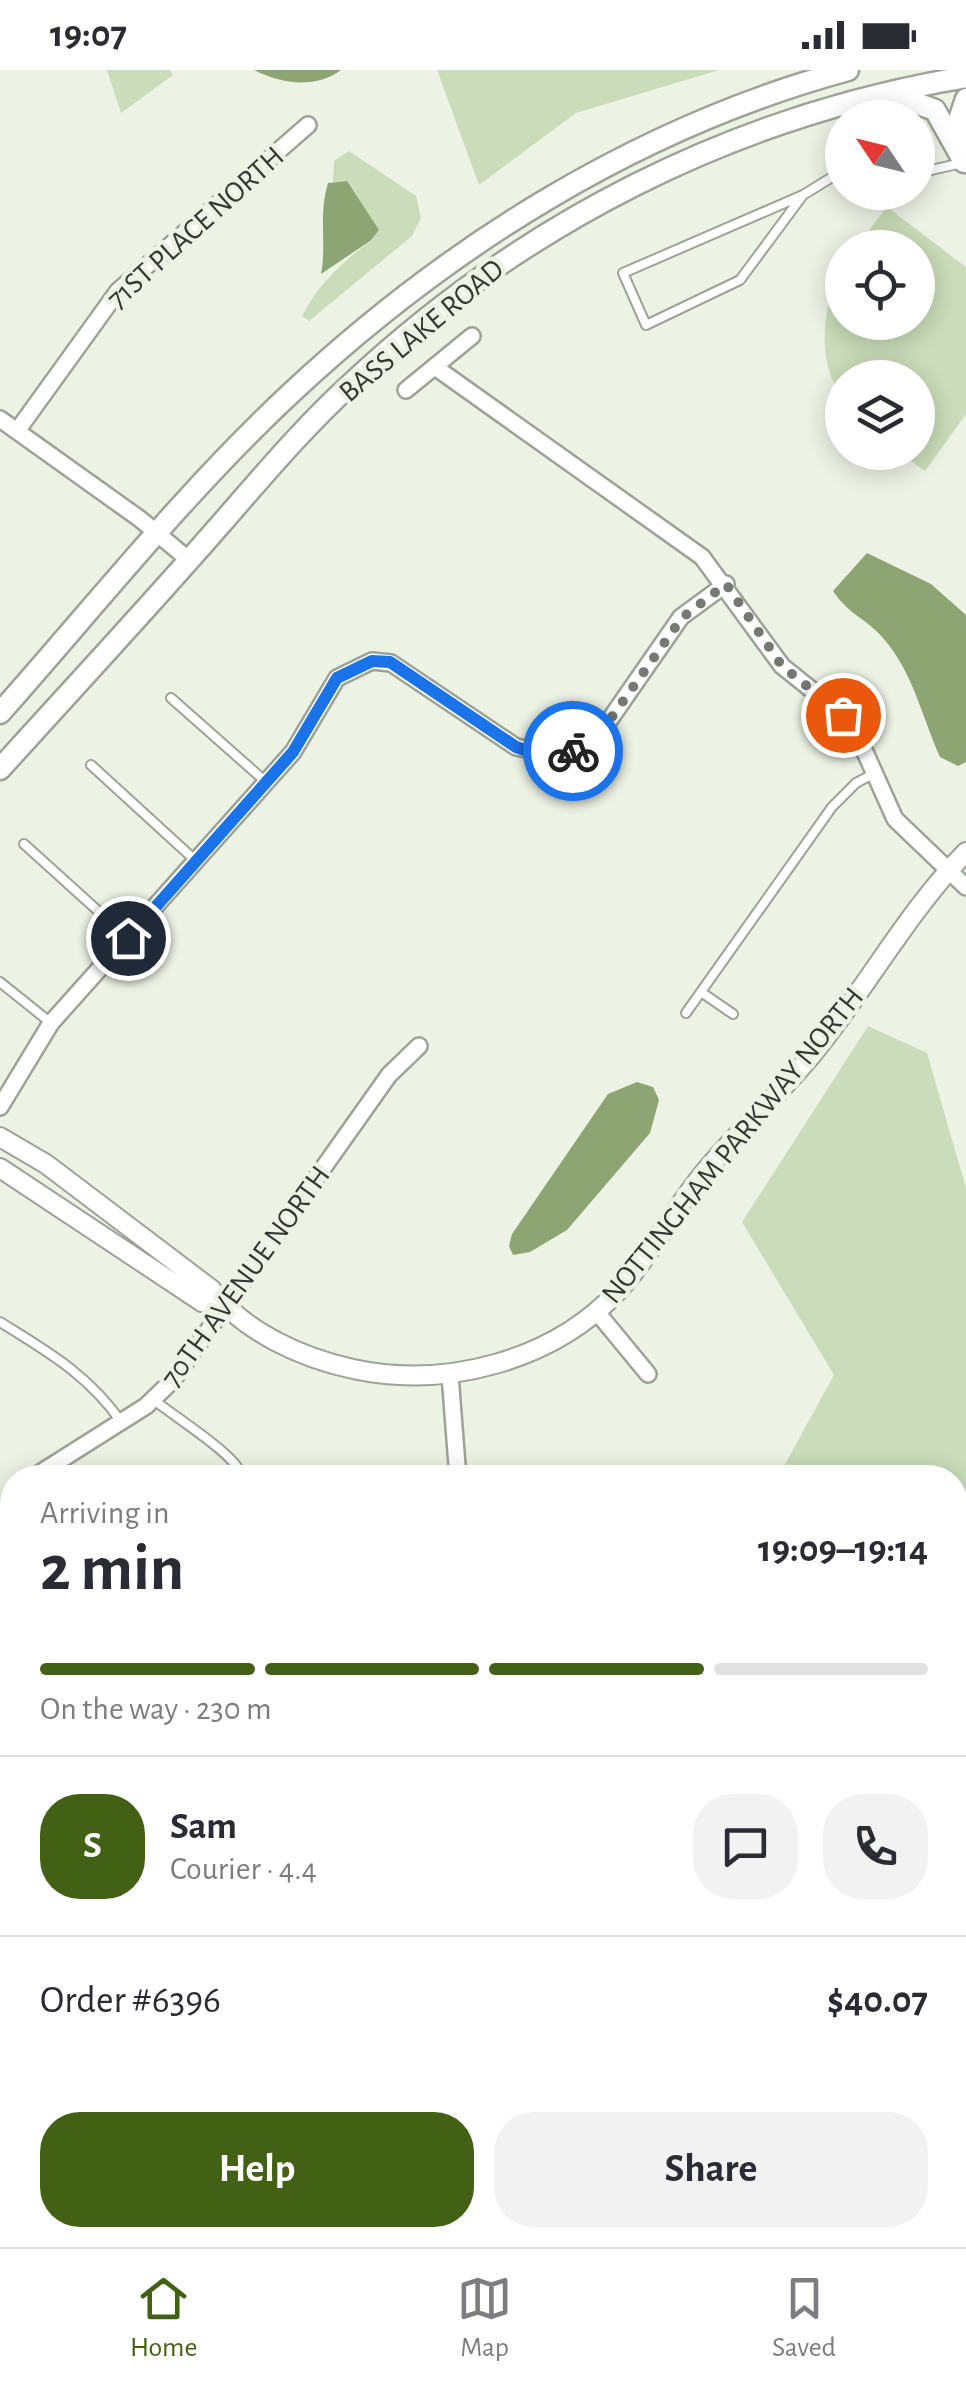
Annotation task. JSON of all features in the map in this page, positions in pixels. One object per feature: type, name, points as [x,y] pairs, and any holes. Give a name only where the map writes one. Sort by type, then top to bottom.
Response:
[{"type":"main road","name":"BASS LAKE ROAD","points":[[0,713],[261,423],[358,332],[492,233],[592,174],[691,126],[848,70]]},
{"type":"main road","name":"BASS LAKE ROAD","points":[[0,769],[350,384],[438,309],[514,253],[668,168],[778,124],[884,92],[966,78]]},
{"type":"main road","points":[[884,92],[935,110],[965,162]]},
{"type":"main road","points":[[965,162],[959,120],[966,100]]},
{"type":"street","name":"71ST PLACE NORTH","points":[[17,431],[118,290],[308,124]]},
{"type":"street","points":[[406,390],[472,336]]},
{"type":"street","points":[[434,368],[702,557],[726,584],[782,666],[850,724],[895,819],[966,887]]},
{"type":"street","points":[[0,419],[189,560]]},
{"type":"street","points":[[2,1098],[51,1024],[293,752],[337,678],[372,661],[407,670],[516,747],[560,756],[597,738],[682,618],[726,584]]},
{"type":"street","name":"NOTTINGHAM PARKWAY NORTH","points":[[0,1138],[46,1164],[212,1289],[226,1308],[257,1329],[329,1364],[412,1376],[450,1375],[537,1348],[596,1311],[642,1261],[700,1178],[739,1131],[814,1053],[966,852]]},
{"type":"street","name":"70TH AVENUE NORTH","points":[[53,1465],[153,1400],[226,1308],[389,1075],[420,1046]]},
{"type":"street","name":"NOTTINGHAM PARKWAY NORTH","points":[[0,1168],[202,1302],[226,1308]]},
{"type":"street","points":[[596,1311],[648,1374]]},
{"type":"street","points":[[450,1375],[457,1465]]},
{"type":"lane","points":[[935,169],[965,162]]},
{"type":"lane","points":[[803,195],[740,280],[646,325],[622,273],[803,195],[825,178]]},
{"type":"lane","points":[[171,698],[266,782]]},
{"type":"lane","points":[[91,765],[196,861]]},
{"type":"lane","points":[[686,1013],[832,807],[856,783],[873,774]]},
{"type":"lane","points":[[24,844],[128,938]]},
{"type":"lane","points":[[0,982],[51,1024]]},
{"type":"lane","points":[[701,992],[733,1014]]},
{"type":"lane","points":[[0,1322],[70,1364],[100,1392],[122,1423]]},
{"type":"lane","points":[[153,1400],[237,1465]]},
{"type":"shaded area","points":[[107,70],[170,70],[173,75],[121,113]]},
{"type":"shaded area","points":[[254,70],[341,70],[321,80],[298,82],[275,79]]},
{"type":"shaded area","points":[[437,70],[719,70],[576,113],[479,185]]},
{"type":"shaded area","points":[[349,151],[416,196],[421,218],[412,236],[309,321],[302,316],[315,294],[370,241],[347,181],[333,182],[334,161]]},
{"type":"shaded area","points":[[347,181],[379,230],[370,241],[321,274],[328,183]]},
{"type":"shaded area","points":[[885,210],[891,210],[917,230],[869,230]]},
{"type":"shaded area","points":[[935,243],[966,267],[966,414],[935,457],[935,360],[827,360],[825,340],[935,340]]},
{"type":"shaded area","points":[[867,553],[931,584],[966,615],[966,762],[958,766],[940,757],[893,651],[833,591]]},
{"type":"shaded area","points":[[868,1026],[927,1053],[966,1188],[966,1465],[785,1465],[834,1375],[742,1222]]},
{"type":"shaded area","points":[[637,1082],[653,1087],[659,1100],[650,1133],[567,1230],[530,1252],[513,1255],[509,1246],[512,1234],[608,1094]]},
{"type":"way so far","points":[[573,751],[597,738],[682,618],[726,584],[782,666],[843,715]]},
{"type":"route","points":[[128,938],[293,752],[337,678],[354,666],[390,662],[407,670],[516,747],[560,756],[573,751]]}]
